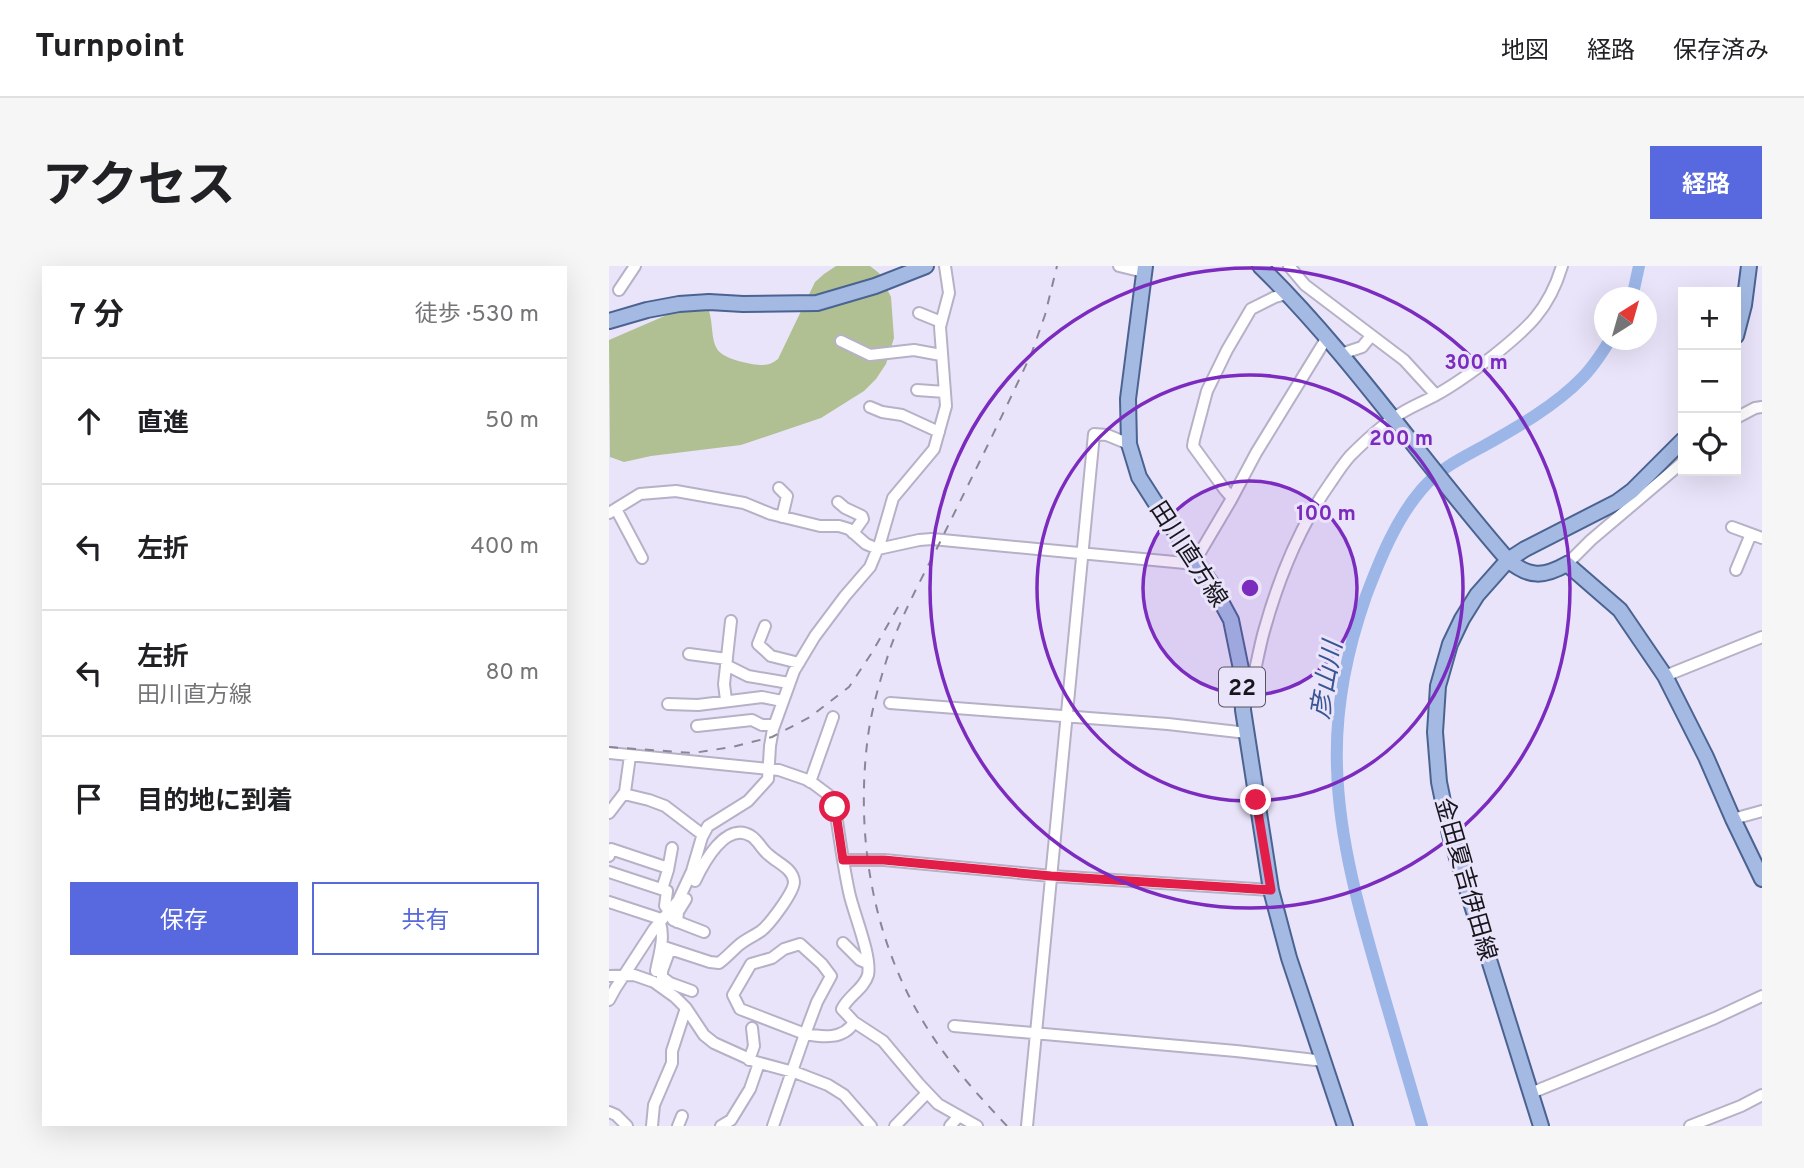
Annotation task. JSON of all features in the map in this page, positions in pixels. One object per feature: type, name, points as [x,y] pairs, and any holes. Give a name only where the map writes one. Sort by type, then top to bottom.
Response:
[{"type":"main road","points":[[609,321],[679,303],[817,303],[875,286],[925,266]]},
{"type":"main road","points":[[1260,266],[1342,356],[1504,557],[1518,569],[1529,573],[1555,571],[1567,564],[1620,610],[1665,676],[1762,879]]},
{"type":"main road","points":[[1741,314],[1749,266]]},
{"type":"main road","name":"田川直方線","points":[[1145,269],[1128,399],[1129,443],[1139,477],[1212,585],[1231,620],[1241,668],[1243,710],[1271,890],[1289,958],[1345,1126]]},
{"type":"main road","name":"金田夏吉伊田線","points":[[1541,1126],[1450,835],[1439,782],[1435,732],[1438,685],[1450,644],[1462,619],[1504,557],[1617,502],[1632,491],[1678,445]]},
{"type":"street","points":[[619,290],[635,266]]},
{"type":"street","points":[[609,1000],[663,917],[678,901],[708,826],[748,801],[768,779],[774,725],[799,663],[815,636],[870,567],[893,498],[934,449],[945,413],[940,327],[949,293],[945,266]]},
{"type":"street","points":[[1119,266],[1145,269]]},
{"type":"street","points":[[1289,266],[1305,285],[1404,360],[1436,395]]},
{"type":"street","points":[[1243,710],[1251,690],[1267,621],[1289,554],[1313,510],[1350,457],[1411,407],[1468,376],[1521,334],[1546,303],[1558,281],[1562,266]]},
{"type":"street","points":[[1232,498],[1193,446],[1207,391],[1251,309],[1287,294]]},
{"type":"street","points":[[919,313],[941,322]]},
{"type":"street","points":[[1342,356],[1362,346],[1371,336]]},
{"type":"street","points":[[642,558],[613,511],[640,494],[676,491],[744,503],[782,517],[820,526],[839,526],[849,529],[866,544],[878,549],[932,539],[1081,554],[1195,561],[1256,453],[1326,339]]},
{"type":"street","points":[[841,341],[870,355],[914,350],[941,355]]},
{"type":"street","points":[[917,390],[945,392]]},
{"type":"street","points":[[870,407],[902,415],[939,432]]},
{"type":"street","points":[[1741,415],[1762,407]]},
{"type":"street","points":[[1027,1126],[1094,434],[1107,435],[1129,443]]},
{"type":"street","points":[[1567,564],[1591,540],[1678,466]]},
{"type":"street","points":[[779,488],[787,496],[782,517]]},
{"type":"street","points":[[838,502],[862,516],[863,519],[853,533]]},
{"type":"street","points":[[1732,527],[1762,538]]},
{"type":"street","points":[[1736,570],[1751,534]]},
{"type":"street","points":[[726,700],[724,684],[731,621]]},
{"type":"street","points":[[765,626],[758,644],[771,656],[799,663]]},
{"type":"street","points":[[1665,676],[1762,637]]},
{"type":"street","points":[[689,654],[726,662],[748,676],[789,683]]},
{"type":"street","points":[[668,704],[698,705],[762,697],[782,701]]},
{"type":"street","points":[[890,703],[1168,724],[1247,733]]},
{"type":"street","points":[[810,782],[833,717]]},
{"type":"street","points":[[697,726],[752,720],[762,725],[774,725]]},
{"type":"street","points":[[609,753],[779,770],[810,782],[830,796],[835,807],[849,894],[861,935],[868,977],[842,1009],[854,1022],[883,1041],[939,1104],[977,1126]]},
{"type":"street","points":[[609,813],[624,794],[630,755]]},
{"type":"street","points":[[624,794],[664,806],[703,835]]},
{"type":"street","points":[[1733,820],[1762,811]]},
{"type":"street","points":[[666,948],[719,963],[740,943],[768,924],[792,890],[792,874],[752,836],[744,833],[722,839],[701,868],[678,912],[677,922]]},
{"type":"street","points":[[662,889],[672,848]]},
{"type":"street","points":[[609,856],[611,849],[668,868]]},
{"type":"street","points":[[843,860],[884,860],[1051,876],[1271,890]]},
{"type":"street","points":[[609,872],[667,891],[662,930],[666,948],[663,977],[670,983],[692,991]]},
{"type":"street","points":[[609,902],[704,932]]},
{"type":"street","points":[[843,943],[860,960],[867,963]]},
{"type":"street","points":[[773,1126],[791,1071],[805,1034],[817,1002],[831,976],[800,944],[784,949],[772,958],[751,964],[733,995],[740,1009],[805,1034],[820,1037],[842,1034],[854,1022]]},
{"type":"street","points":[[654,982],[666,948]]},
{"type":"street","points":[[609,976],[634,975],[654,982],[686,1008],[704,1035],[714,1043],[754,1061],[828,1085],[844,1095],[871,1126]]},
{"type":"street","points":[[1531,1093],[1762,996]]},
{"type":"street","points":[[652,1126],[654,1105],[672,1063],[672,1051],[686,1008]]},
{"type":"street","points":[[954,1026],[1324,1061]]},
{"type":"street","points":[[721,1126],[731,1120],[750,1089],[754,1061],[752,1028]]},
{"type":"street","points":[[895,1126],[927,1093]]},
{"type":"street","points":[[1690,1126],[1762,1095]]},
{"type":"street","points":[[609,1112],[627,1126]]},
{"type":"street","points":[[950,1126],[959,1116]]},
{"type":"green space","points":[[836,266],[870,266],[879,273],[891,297],[894,338],[886,364],[864,391],[821,418],[741,445],[624,462],[610,457],[609,340],[676,311],[705,308],[709,311],[714,341],[720,353],[745,363],[769,364],[778,359],[815,282]]},
{"type":"waterway","name":"彦山川","points":[[1634,287],[1639,266]]},
{"type":"waterway","name":"彦山川","points":[[1422,1126],[1359,907],[1342,823],[1337,767],[1338,724],[1353,637],[1383,554],[1404,513],[1422,489],[1450,465],[1560,398],[1586,374],[1604,350]]},
{"type":"railway","points":[[1007,1126],[933,1037],[906,990],[891,956],[880,921],[866,847],[865,773],[872,714],[883,670],[896,634],[1032,352],[1045,315],[1057,266]]},
{"type":"railway","points":[[609,747],[693,753],[772,737],[810,717],[849,687],[901,602]]},
{"type":"route","points":[[835,807],[843,860],[884,860],[1051,876],[1271,890],[1256,800]]}]
